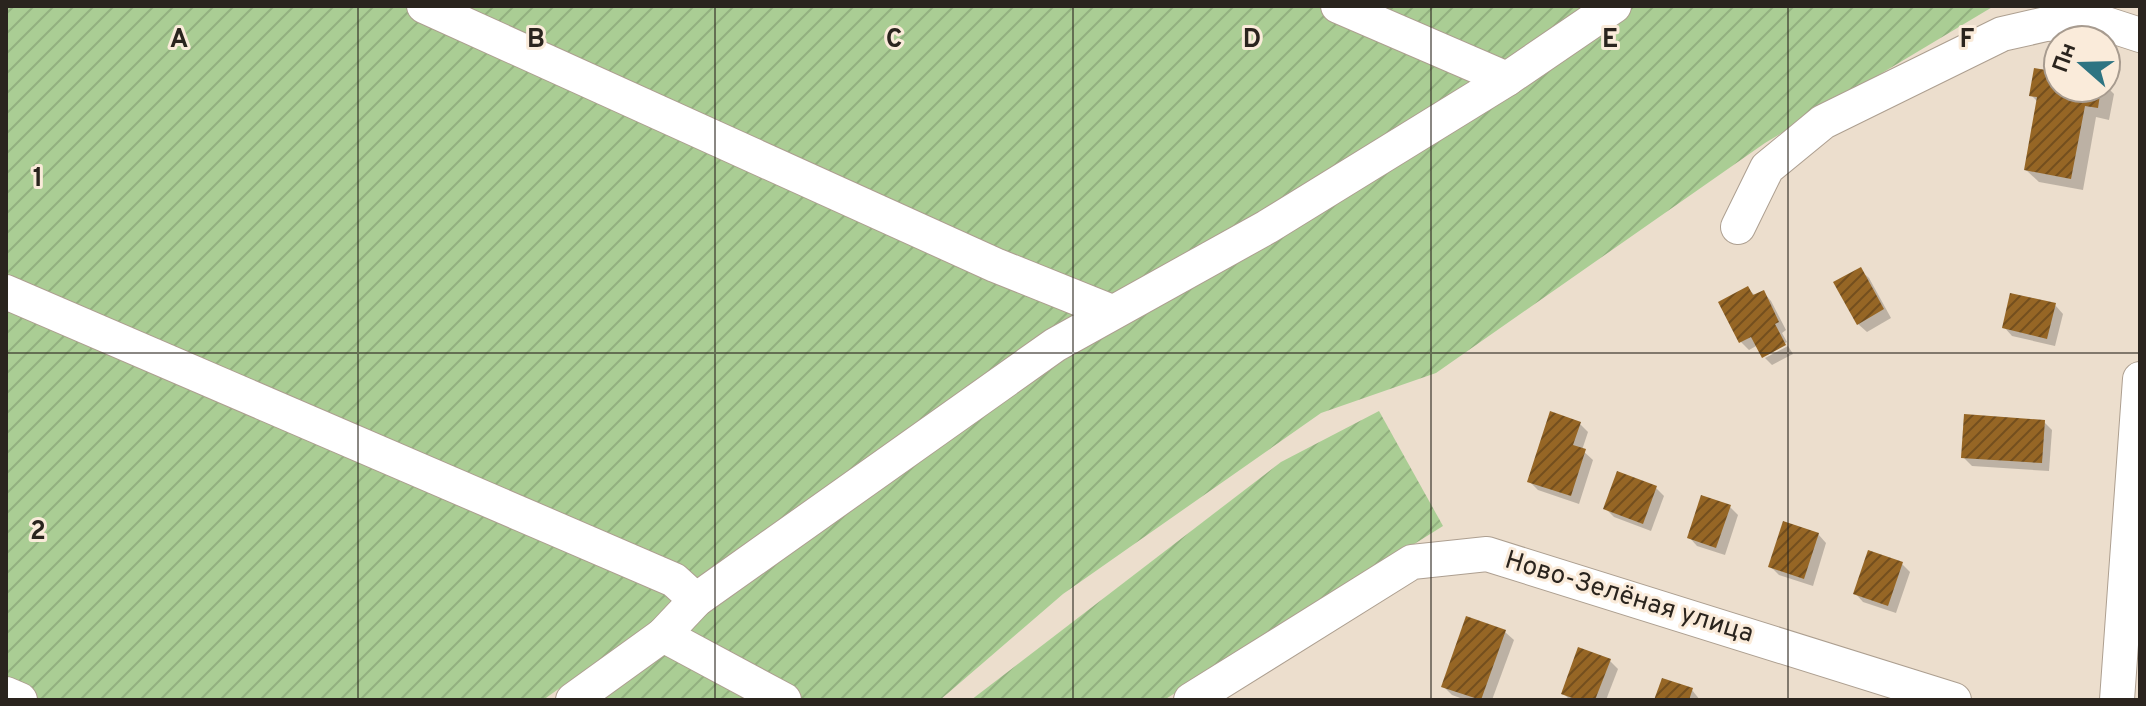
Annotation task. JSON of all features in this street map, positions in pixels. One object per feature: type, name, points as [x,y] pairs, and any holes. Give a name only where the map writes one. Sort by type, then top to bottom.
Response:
[{"type":"street","points":[[424,6],[981,259],[1112,312]]},
{"type":"street","points":[[1338,6],[1507,79]]},
{"type":"street","points":[[573,700],[663,635],[696,600],[1055,345],[1267,227],[1507,79],[1614,6]]},
{"type":"street","points":[[1738,227],[1767,168],[1823,122],[2002,34],[2046,24],[2097,21],[2140,35]]},
{"type":"street","points":[[6,292],[674,580],[696,600]]},
{"type":"street","points":[[2117,700],[2140,379]]},
{"type":"street","name":"Ново-Зелёная улица","points":[[1191,700],[1412,562],[1487,554],[1954,700]]},
{"type":"street","points":[[663,635],[784,700]]},
{"type":"street","points":[[6,694],[20,700]]},
{"type":"green space","points":[[6,6],[1601,6],[1503,74],[1103,303],[543,700],[6,700]]},
{"type":"green space","points":[[1633,6],[1994,6],[1765,143],[1436,373],[1321,413],[1063,594],[940,700],[797,700],[672,631],[1065,352],[1334,195]]},
{"type":"green space","points":[[1379,411],[1443,526],[1164,700],[971,700],[1281,462]]},
{"type":"green space","points":[[660,643],[765,700],[583,700]]},
{"type":"building","points":[[2034,68],[2042,69],[2042,104],[2099,104],[2098,108],[2085,106],[2071,179],[2024,170],[2037,97],[2029,96]]},
{"type":"building","points":[[1861,267],[1884,309],[1857,325],[1833,282]]},
{"type":"building","points":[[1748,286],[1753,295],[1764,290],[1779,322],[1775,324],[1786,345],[1762,358],[1751,337],[1739,343],[1718,302]]},
{"type":"building","points":[[2010,293],[2056,303],[2047,339],[2002,328]]},
{"type":"building","points":[[1550,411],[1581,422],[1573,445],[1586,449],[1571,496],[1527,482]]},
{"type":"building","points":[[1964,414],[2045,420],[2042,463],[1961,458]]},
{"type":"building","points":[[1617,471],[1657,486],[1643,524],[1603,509]]},
{"type":"building","points":[[1701,495],[1731,505],[1716,548],[1687,538]]},
{"type":"building","points":[[1783,521],[1819,533],[1804,579],[1768,567]]},
{"type":"building","points":[[1868,550],[1903,562],[1888,606],[1853,594]]},
{"type":"building","points":[[1466,616],[1506,630],[1481,700],[1441,687]]},
{"type":"building","points":[[1578,647],[1611,659],[1595,700],[1578,700],[1561,694]]},
{"type":"building","points":[[1662,678],[1693,688],[1689,700],[1654,700]]}]
